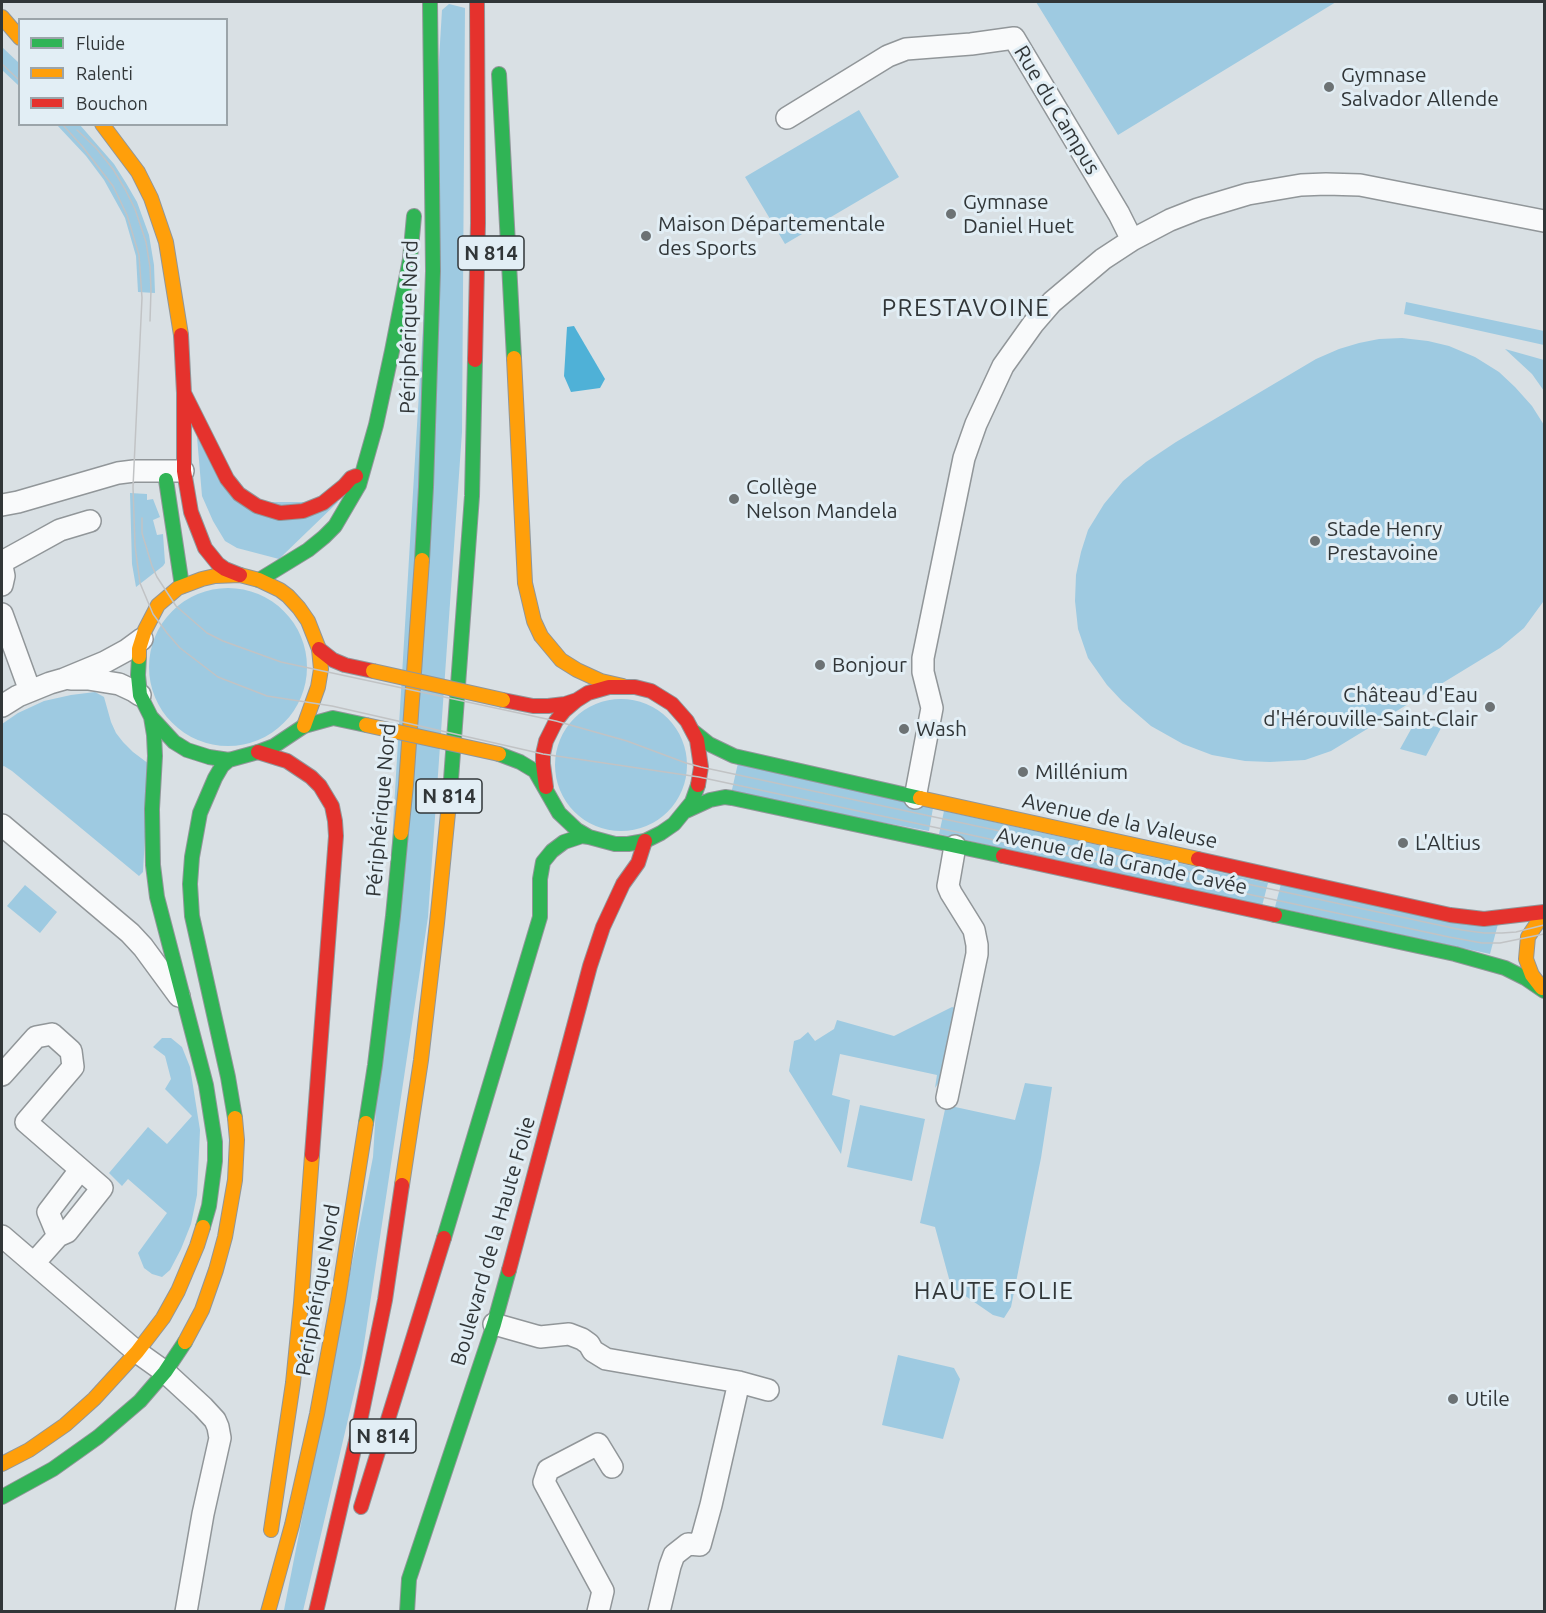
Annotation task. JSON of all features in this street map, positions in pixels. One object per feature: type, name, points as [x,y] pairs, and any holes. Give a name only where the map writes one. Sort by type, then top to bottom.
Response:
[{"type":"main road","name":"Périphérique Nord","points":[[269,1608],[292,1525],[317,1414],[338,1300],[374,1076],[393,916],[406,784],[426,487],[433,271],[430,2]]},
{"type":"main road","name":"N 814","points":[[316,1611],[356,1441],[385,1300],[421,1060],[450,794],[472,496],[478,223],[477,2]]},
{"type":"main road","points":[[2,17],[18,37]]},
{"type":"main road","points":[[2,26],[18,38]]},
{"type":"main road","name":"N 814","points":[[492,195],[496,65],[525,583],[534,621],[541,636],[561,660],[602,681],[623,686]]},
{"type":"main road","points":[[104,126],[138,172],[151,198],[166,242],[181,331],[184,393],[172,468],[182,586]]},
{"type":"main road","name":"N 814","points":[[417,159],[433,128]]},
{"type":"main road","points":[[259,580],[308,550],[335,526],[356,494],[376,425],[405,288],[416,205]]},
{"type":"main road","points":[[168,340],[172,286]]},
{"type":"main road","points":[[184,393],[227,479],[239,494],[257,506],[280,513],[313,508],[335,495],[351,478],[363,473]]},
{"type":"main road","name":"N 814","points":[[472,496],[487,466]]},
{"type":"main road","points":[[172,468],[205,548],[218,564],[225,569],[259,580],[280,590],[309,621],[319,649],[321,669],[318,687],[304,726]]},
{"type":"main road","points":[[240,575],[202,579],[182,586],[168,595],[158,605],[142,639],[139,649],[138,675],[140,695],[151,717],[174,742],[187,750],[229,760],[274,746],[304,726],[333,718],[499,754],[527,765],[535,771],[559,813],[577,830],[613,853],[623,884]]},
{"type":"main road","points":[[319,649],[333,660],[345,665],[532,706],[565,704],[599,689],[623,686],[644,689],[663,698],[680,712],[694,732],[699,746],[701,767],[695,794],[686,811],[668,829],[645,841],[628,844],[613,853]]},
{"type":"main road","points":[[546,787],[543,754],[546,741],[556,721],[577,700]]},
{"type":"main road","points":[[2,1497],[53,1469],[98,1437],[134,1407],[151,1362],[163,1318],[178,1291],[197,1246],[213,1184],[215,1142],[206,1084],[157,897],[153,865],[152,809],[155,756],[151,717]]},
{"type":"main road","name":"Avenue de la Valeuse","points":[[694,732],[709,744],[734,756],[1450,915],[1491,919],[1545,913]]},
{"type":"main road","points":[[258,752],[298,767],[320,786],[332,806],[336,836],[300,1315],[293,1383],[269,1541]]},
{"type":"main road","points":[[2,1464],[29,1450],[65,1425],[94,1399],[189,1337],[207,1297],[225,1237],[237,1161],[235,1119],[228,1077],[192,916],[190,874],[200,813],[215,778],[222,766],[229,760]]},
{"type":"main road","name":"Avenue de la Grande Cavée","points":[[686,811],[710,800],[732,798],[1455,954],[1505,968],[1545,991]]},
{"type":"main road","name":"N 814","points":[[357,1520],[430,1286],[540,917],[540,879],[543,862],[564,842],[582,836],[589,837]]},
{"type":"main road","name":"Boulevard de la Haute Folie","points":[[407,1611],[409,1579],[494,1324],[590,966],[603,927],[623,884],[638,863],[645,841]]},
{"type":"main road","points":[[1545,913],[1528,938],[1526,959],[1532,975],[1545,991]]},
{"type":"main road","name":"N 814","points":[[324,1580],[344,1552]]},
{"type":"main road","name":"N 814","points":[[266,1563],[269,1608]]},
{"type":"street","name":"Rue du Campus","points":[[787,118],[888,56],[906,49],[1014,38],[1119,214],[1132,240]]},
{"type":"street","points":[[915,798],[932,708],[923,672],[923,658],[964,458],[976,424],[1003,366],[1052,302],[1103,259],[1132,240],[1179,216],[1248,194],[1301,185],[1360,184],[1545,221]]},
{"type":"street","points":[[2,504],[18,502],[118,473],[172,468]]},
{"type":"street","points":[[2,585],[4,576],[2,564],[60,530],[90,521]]},
{"type":"street","points":[[2,614],[30,691]]},
{"type":"street","points":[[2,706],[30,691],[118,656],[142,639]]},
{"type":"street","points":[[64,679],[119,684],[140,695]]},
{"type":"street","points":[[2,825],[130,933],[183,998],[210,996]]},
{"type":"street","points":[[947,1098],[977,954],[974,930],[948,886],[955,846]]},
{"type":"street","points":[[2,1075],[36,1037],[52,1034],[71,1052],[73,1067],[26,1122],[102,1188],[67,1232],[58,1236],[34,1263]]},
{"type":"street","points":[[2,1236],[211,1414],[218,1427],[220,1437],[203,1514],[186,1611]]},
{"type":"street","points":[[494,1324],[540,1337],[570,1334],[582,1339],[593,1351],[606,1359],[768,1390]]},
{"type":"street","points":[[659,1611],[674,1555],[688,1544],[700,1545],[739,1383]]},
{"type":"street","points":[[598,1611],[603,1592],[544,1482],[548,1470],[598,1444],[612,1467]]},
{"type":"shaded area","points":[[1036,2],[1336,2],[1118,135]]},
{"type":"shaded area","points":[[449,4],[465,8],[462,432],[428,917],[361,1364],[303,1611],[290,1611],[284,1610],[373,1157],[442,10]]},
{"type":"shaded area","points":[[2,47],[18,62],[18,85],[2,70]]},
{"type":"shaded area","points":[[859,110],[899,177],[785,244],[745,177]]},
{"type":"shaded area","points":[[58,126],[81,126],[114,164],[126,183],[137,202],[149,235],[154,265],[155,293],[138,292],[136,256],[125,218],[104,180],[86,156]]},
{"type":"shaded area","points":[[1406,302],[1544,331],[1544,345],[1404,314]]},
{"type":"shaded area","name":"Stade Henry Prestavoine","points":[[1402,338],[1449,346],[1475,357],[1499,372],[1515,387],[1532,406],[1544,425],[1543,602],[1524,628],[1500,648],[1331,751],[1305,760],[1245,761],[1212,755],[1183,744],[1151,726],[1107,685],[1088,658],[1078,629],[1075,601],[1076,575],[1088,530],[1104,504],[1123,481],[1146,462],[1316,359],[1359,343]]},
{"type":"shaded area","points":[[1505,349],[1544,360],[1544,391],[1532,374]]},
{"type":"shaded area","points":[[197,437],[239,502],[338,502],[279,559],[237,548],[225,541],[202,496]]},
{"type":"shaded area","points":[[130,493],[147,494],[147,500],[153,499],[160,517],[153,520],[157,535],[163,534],[165,563],[136,587],[132,564]]},
{"type":"shaded area","points":[[228,588],[243,589],[258,594],[272,601],[284,611],[294,623],[301,637],[306,652],[306,682],[301,697],[294,711],[284,723],[272,733],[258,740],[243,745],[228,746],[213,745],[198,740],[184,733],[172,723],[162,711],[155,697],[150,682],[149,667],[150,652],[155,637],[162,623],[172,611],[184,601],[198,594],[213,589]]},
{"type":"shaded area","points":[[95,692],[104,697],[116,733],[133,752],[149,764],[143,872],[139,876],[12,771],[2,767],[2,724],[18,713],[44,701]]},
{"type":"shaded area","points":[[621,699],[646,704],[667,719],[682,740],[687,765],[682,790],[667,811],[646,826],[621,831],[596,826],[575,811],[560,790],[555,765],[560,740],[575,719],[596,704]]},
{"type":"shaded area","points":[[1415,722],[1441,728],[1426,756],[1400,749]]},
{"type":"shaded area","points":[[738,763],[933,808],[929,831],[731,794]]},
{"type":"shaded area","points":[[944,811],[1268,883],[1262,906],[939,834]]},
{"type":"shaded area","points":[[1281,884],[1498,924],[1490,954],[1275,907]]},
{"type":"shaded area","points":[[25,885],[57,912],[40,933],[7,906]]},
{"type":"shaded area","points":[[952,1007],[955,1008],[939,1082],[935,1088],[937,1075],[840,1054],[832,1095],[850,1100],[841,1154],[789,1071],[794,1041],[808,1032],[815,1041],[834,1029],[837,1020],[894,1036]]},
{"type":"shaded area","points":[[162,1038],[171,1038],[182,1047],[190,1067],[200,1130],[197,1195],[191,1224],[170,1270],[162,1277],[144,1268],[138,1253],[167,1213],[128,1179],[122,1186],[109,1173],[148,1127],[167,1144],[192,1116],[165,1089],[171,1079],[165,1056],[153,1047]]},
{"type":"shaded area","points":[[1025,1083],[1052,1087],[1041,1158],[1011,1307],[1004,1318],[993,1315],[951,1286],[935,1227],[920,1223],[946,1105],[1015,1120]]},
{"type":"shaded area","points":[[860,1105],[925,1119],[912,1181],[847,1167]]},
{"type":"shaded area","points":[[898,1355],[954,1368],[960,1379],[943,1439],[882,1425]]},
{"type":"water","points":[[574,326],[605,379],[600,388],[571,392],[564,376],[567,327]]},
{"type":"tram line","points":[[2,64],[18,79]]},
{"type":"tram line","points":[[64,126],[113,186],[127,215],[139,255],[142,298],[133,487],[135,546],[140,583],[153,614],[167,633],[180,648],[218,677],[267,696],[332,706],[543,754],[699,777],[1449,937],[1482,943],[1500,943],[1544,934]]},
{"type":"tram line","points":[[77,130],[113,169],[135,209],[146,242],[150,267],[150,321]]},
{"type":"tram line","points":[[142,518],[142,533],[152,566],[176,606],[207,633],[281,662],[556,721],[627,741],[701,767],[1462,930],[1502,933],[1544,925]]},
{"type":"traffic: fast","points":[[422,560],[433,271],[430,2]]},
{"type":"traffic: fast","points":[[499,74],[514,358]]},
{"type":"traffic: fast","points":[[259,580],[308,550],[324,537],[335,526],[359,485],[376,425],[392,351],[410,259],[414,216]]},
{"type":"traffic: fast","points":[[450,793],[472,496],[475,360]]},
{"type":"traffic: fast","points":[[166,480],[182,586]]},
{"type":"traffic: fast","points":[[139,657],[140,695],[151,717],[174,742],[187,750],[209,757],[229,760],[258,752],[274,746],[304,726],[333,718],[366,725]]},
{"type":"traffic: fast","points":[[151,717],[155,756],[152,809],[153,865],[157,897],[206,1085],[215,1142],[209,1206],[203,1227]]},
{"type":"traffic: fast","points":[[694,732],[709,744],[734,756],[920,798]]},
{"type":"traffic: fast","points":[[499,754],[535,771],[559,813],[577,830],[589,837],[615,844],[645,841],[674,824],[692,802],[698,785]]},
{"type":"traffic: fast","points":[[229,760],[222,766],[215,778],[200,813],[190,884],[192,916],[235,1118]]},
{"type":"traffic: fast","points":[[686,811],[710,800],[725,797],[1003,856]]},
{"type":"traffic: fast","points":[[366,1123],[393,916],[401,833]]},
{"type":"traffic: fast","points":[[444,1238],[540,917],[540,879],[543,862],[564,842],[582,836],[589,837]]},
{"type":"traffic: fast","points":[[1275,915],[1455,954],[1505,968],[1544,991]]},
{"type":"traffic: fast","points":[[407,1612],[409,1579],[494,1324],[509,1270]]},
{"type":"traffic: fast","points":[[2,1497],[53,1469],[98,1437],[140,1401],[165,1372],[185,1342]]},
{"type":"traffic: slow","points":[[2,17],[18,36]]},
{"type":"traffic: slow","points":[[104,126],[138,172],[151,198],[166,242],[181,335]]},
{"type":"traffic: slow","points":[[514,358],[525,583],[534,621],[541,636],[561,660],[601,681],[623,686]]},
{"type":"traffic: slow","points":[[401,833],[422,560]]},
{"type":"traffic: slow","points":[[139,657],[145,630],[158,605],[178,588],[215,576],[240,575],[259,580],[280,590],[299,608],[308,621],[319,649],[321,669],[318,687],[304,726]]},
{"type":"traffic: slow","points":[[373,671],[503,700]]},
{"type":"traffic: slow","points":[[366,725],[499,754]]},
{"type":"traffic: slow","points":[[402,1185],[421,1060],[450,793]]},
{"type":"traffic: slow","points":[[920,798],[1198,859]]},
{"type":"traffic: slow","points":[[1542,988],[1532,975],[1526,959],[1528,937],[1544,913]]},
{"type":"traffic: slow","points":[[185,1342],[202,1310],[225,1237],[235,1180],[237,1140],[235,1118]]},
{"type":"traffic: slow","points":[[268,1612],[292,1525],[317,1414],[366,1123]]},
{"type":"traffic: slow","points":[[271,1530],[293,1383],[312,1155]]},
{"type":"traffic: slow","points":[[2,1464],[29,1450],[65,1425],[94,1399],[137,1352],[163,1318],[178,1291],[203,1227]]},
{"type":"traffic: jam","points":[[475,360],[478,223],[477,2]]},
{"type":"traffic: jam","points":[[181,335],[184,471],[191,512],[205,548],[218,564],[240,575]]},
{"type":"traffic: jam","points":[[184,393],[227,479],[239,494],[257,506],[280,513],[303,511],[323,503],[356,476]]},
{"type":"traffic: jam","points":[[319,649],[333,660],[345,665],[373,671]]},
{"type":"traffic: jam","points":[[503,700],[533,706],[548,706],[565,704],[588,693],[609,687],[635,687],[651,691],[672,704],[687,721],[697,740],[701,767],[698,785]]},
{"type":"traffic: jam","points":[[546,787],[543,764],[546,741],[556,721],[577,700]]},
{"type":"traffic: jam","points":[[258,752],[287,761],[311,777],[320,786],[332,806],[335,821],[336,836],[312,1155]]},
{"type":"traffic: jam","points":[[509,1270],[590,966],[603,927],[623,884],[638,863],[645,841]]},
{"type":"traffic: jam","points":[[1003,856],[1275,915]]},
{"type":"traffic: jam","points":[[1198,859],[1450,915],[1484,919],[1544,912]]},
{"type":"traffic: jam","points":[[316,1612],[356,1441],[385,1300],[402,1185]]},
{"type":"traffic: jam","points":[[361,1507],[444,1238]]},
{"type":"place","name":"Gymnase Salvador Allende","points":[[1329,87]]},
{"type":"place","name":"Gymnase Daniel Huet","points":[[951,214]]},
{"type":"place","name":"Maison Départementale des Sports","points":[[646,236]]},
{"type":"place","name":"Collège Nelson Mandela","points":[[734,499]]},
{"type":"place","name":"Stade Henry Prestavoine","points":[[1315,541]]},
{"type":"place","name":"Bonjour","points":[[820,665]]},
{"type":"place","name":"Château d'Eau d'Hérouville-Saint-Clair","points":[[1490,707]]},
{"type":"place","name":"Wash","points":[[904,729]]},
{"type":"place","name":"Millénium","points":[[1023,772]]},
{"type":"place","name":"L'Altius","points":[[1403,843]]},
{"type":"place","name":"Utile","points":[[1453,1399]]},
{"type":"district","name":"PRESTAVOINE","points":[[966,308]]},
{"type":"district","name":"HAUTE FOLIE","points":[[994,1291]]}]
